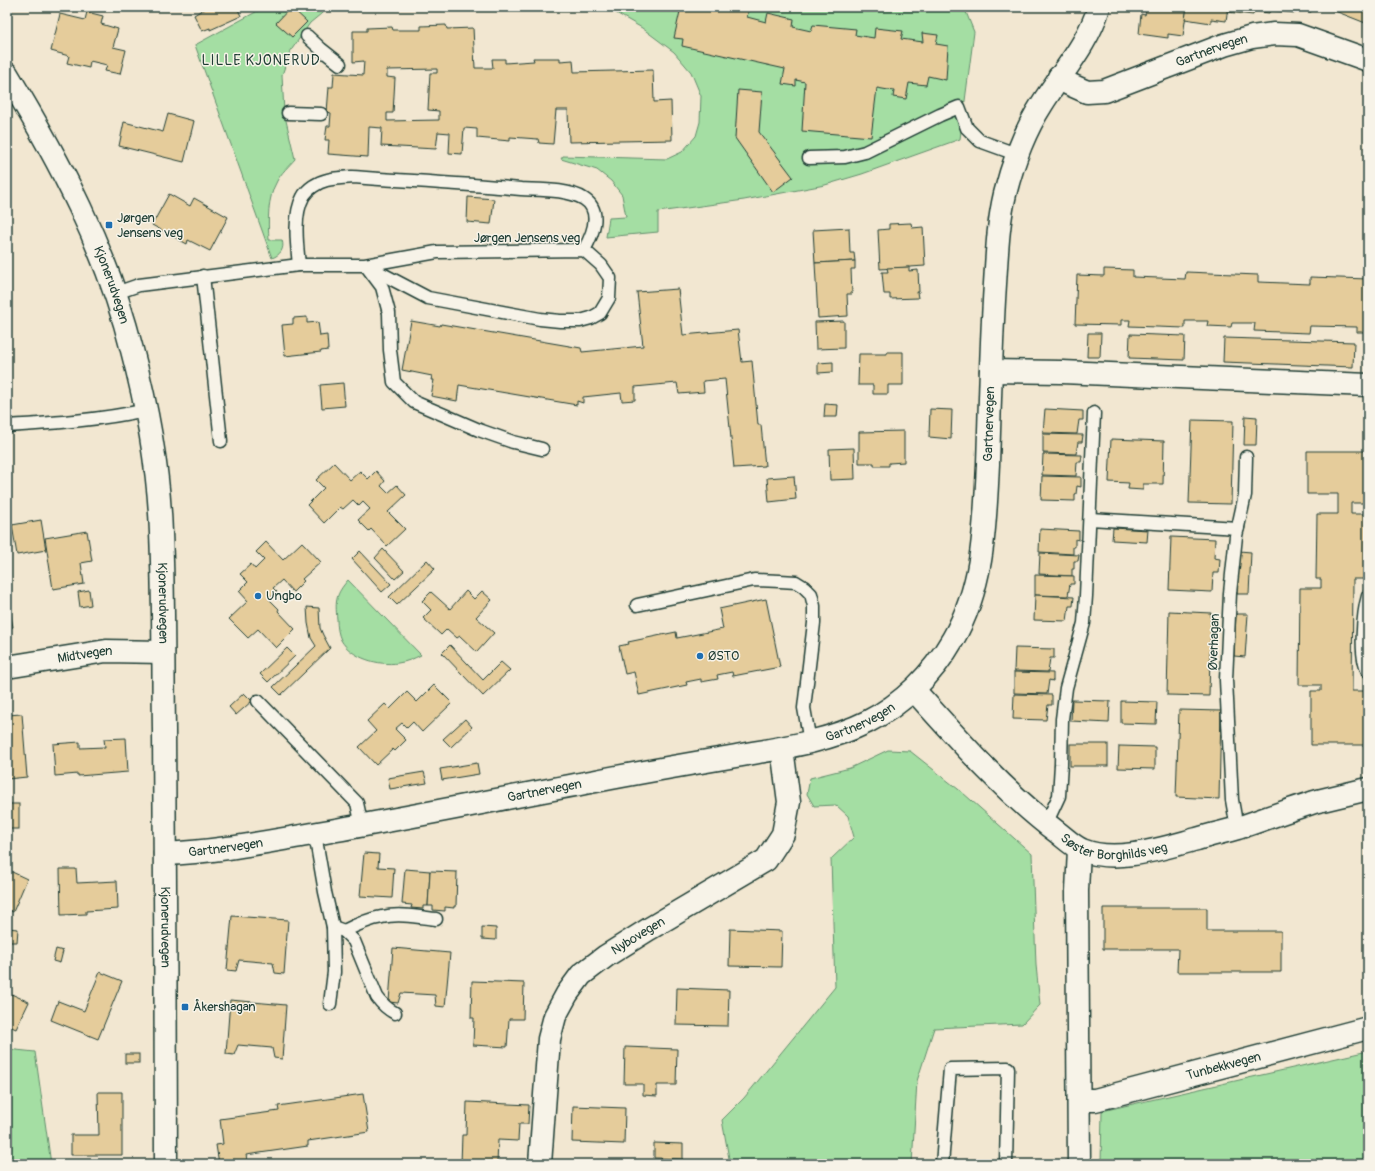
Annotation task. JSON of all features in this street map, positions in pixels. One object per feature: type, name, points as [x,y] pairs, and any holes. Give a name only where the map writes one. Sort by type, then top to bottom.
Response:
[{"type":"street","name":"Gartnervegen","points":[[165,854],[207,852],[362,826],[595,781],[810,742],[851,729],[882,714],[914,690],[952,642],[971,601],[977,579],[983,540],[987,479],[993,322],[999,227],[1016,154],[1027,128],[1059,77],[1080,49],[1094,24],[1098,7]]},
{"type":"street","name":"Gartnervegen","points":[[1059,77],[1069,84],[1087,92],[1104,91],[1224,45],[1252,37],[1274,34],[1298,35],[1368,60]]},
{"type":"street","name":"Kjonerudvegen","points":[[7,74],[72,189],[96,242],[116,293],[132,350],[146,410],[156,474],[161,532],[163,652],[166,1164]]},
{"type":"street","points":[[991,371],[1062,372],[1368,385]]},
{"type":"street","name":"Midtvegen","points":[[7,667],[106,651],[163,652]]},
{"type":"street","name":"Søster Borghilds veg","points":[[914,690],[969,751],[1046,824],[1079,849],[1100,855],[1143,853],[1237,828],[1319,801],[1368,788]]},
{"type":"street","name":"Nybovegen","points":[[540,1164],[549,1039],[555,1016],[567,994],[582,975],[606,956],[766,860],[783,834],[789,802],[782,748]]},
{"type":"street","points":[[1079,849],[1077,891],[1079,1164]]},
{"type":"street","name":"Tunbekkvegen","points":[[1079,1100],[1095,1100],[1368,1028]]},
{"type":"lane","points":[[307,36],[340,64]]},
{"type":"lane","points":[[809,158],[845,157],[865,152],[959,107],[967,128],[980,140],[1016,154]]},
{"type":"lane","points":[[288,113],[321,114]]},
{"type":"lane","points":[[299,265],[297,243],[298,214],[303,197],[314,185],[326,180],[352,177],[493,186],[572,194],[584,199],[591,206],[595,216],[594,228],[590,240],[584,250]]},
{"type":"lane","name":"Jørgen Jensens veg","points":[[116,293],[140,285],[203,276],[299,265],[366,265],[437,252],[584,250],[601,264],[610,278],[609,298],[600,313],[592,318],[580,321],[560,321],[428,298],[366,265]]},
{"type":"lane","points":[[366,265],[382,288],[384,294],[388,313],[390,350],[394,382],[414,402],[479,430],[513,442],[542,449]]},
{"type":"lane","points":[[203,276],[221,441]]},
{"type":"lane","points":[[7,426],[62,422],[113,416],[146,410]]},
{"type":"lane","points":[[1046,824],[1059,796],[1063,711],[1066,688],[1084,623],[1094,414]]},
{"type":"lane","name":"Øverhagan","points":[[1237,828],[1232,800],[1226,680],[1230,592],[1236,536],[1245,495],[1246,458]]},
{"type":"lane","points":[[1090,519],[1238,528]]},
{"type":"lane","points":[[637,605],[754,580],[796,582],[804,587],[811,594],[814,606],[814,622],[804,708],[810,742]]},
{"type":"lane","points":[[1368,596],[1363,634],[1363,656],[1365,666],[1368,671]]},
{"type":"lane","points":[[258,700],[357,803],[362,826]]},
{"type":"lane","points":[[315,834],[325,892],[339,929],[330,1004]]},
{"type":"lane","points":[[339,929],[383,916],[436,919]]},
{"type":"lane","points":[[339,929],[354,941],[377,996],[389,1010],[395,1013]]},
{"type":"lane","points":[[942,1164],[950,1069],[1008,1068],[1006,1164]]},
{"type":"green space","points":[[265,7],[334,7],[327,9],[310,23],[290,52],[282,75],[284,112],[295,159],[279,178],[271,195],[268,217],[269,240],[282,240],[283,243],[282,249],[272,258],[195,45]]},
{"type":"green space","points":[[602,7],[964,7],[974,32],[960,139],[862,174],[825,185],[744,200],[658,212],[658,232],[606,237],[609,218],[626,217],[622,195],[611,181],[597,170],[561,159],[563,156],[667,159],[682,152],[696,136],[700,122],[701,96],[691,72],[674,52],[642,28],[611,10]]},
{"type":"green space","points":[[348,580],[421,655],[401,663],[391,664],[374,662],[351,652],[341,640],[338,633],[336,607],[339,593]]},
{"type":"green space","points":[[888,750],[910,751],[963,793],[1032,854],[1036,965],[1040,1005],[1022,1024],[934,1028],[917,1081],[912,1164],[730,1164],[722,1120],[744,1098],[835,987],[831,859],[854,837],[848,816],[836,805],[814,806],[807,794],[810,778],[850,768]]},
{"type":"green space","points":[[7,1049],[35,1052],[51,1164],[7,1164]]},
{"type":"green space","points":[[1368,1051],[1368,1164],[1101,1164],[1102,1111]]},
{"type":"building","points":[[207,7],[237,7],[241,16],[210,30],[210,28],[202,31],[194,15]]},
{"type":"building","points":[[291,7],[307,22],[292,37],[276,23]]},
{"type":"building","points":[[681,7],[703,7],[720,10],[720,7],[745,7],[749,8],[747,17],[766,22],[768,13],[794,19],[793,27],[811,31],[813,25],[856,29],[855,35],[874,38],[875,28],[903,31],[901,39],[923,42],[922,33],[938,35],[936,44],[948,46],[946,80],[928,76],[926,85],[909,83],[906,99],[893,97],[894,91],[877,88],[871,137],[802,131],[805,82],[796,80],[796,86],[782,84],[785,69],[682,46],[683,39],[674,38]]},
{"type":"building","points":[[1147,7],[1187,7],[1183,36],[1168,34],[1168,38],[1139,34],[1141,14],[1145,15]]},
{"type":"building","points":[[1187,7],[1228,7],[1226,21],[1211,19],[1211,23],[1185,19]]},
{"type":"building","points":[[1228,7],[1270,7],[1269,13],[1254,11],[1253,15],[1227,12]]},
{"type":"building","points":[[1270,7],[1311,7],[1311,12],[1296,10],[1295,13],[1270,10]]},
{"type":"building","points":[[1331,7],[1368,7],[1368,24],[1330,9]]},
{"type":"building","points":[[87,12],[103,16],[101,24],[118,29],[113,47],[126,50],[120,74],[105,71],[107,65],[90,61],[89,68],[67,63],[69,56],[51,51],[60,14],[85,20]]},
{"type":"building","points":[[446,25],[447,29],[473,28],[475,68],[493,68],[492,59],[505,59],[505,63],[534,61],[533,58],[560,58],[560,61],[573,60],[574,72],[653,70],[654,102],[671,101],[672,140],[569,142],[568,110],[556,110],[553,144],[539,143],[538,139],[510,137],[510,141],[477,138],[477,129],[464,128],[462,154],[449,153],[450,133],[438,132],[436,149],[381,146],[382,128],[369,127],[368,157],[328,154],[329,140],[325,140],[327,126],[330,126],[331,113],[327,112],[329,87],[333,87],[334,73],[363,75],[364,61],[353,62],[353,31],[367,31],[367,28],[392,27],[393,30],[421,30],[421,26]],"holes":[[[437,69],[437,73],[430,73],[428,110],[439,111],[439,120],[387,121],[387,113],[393,113],[395,78],[387,77],[387,70]]]},
{"type":"building","points":[[738,90],[762,92],[759,132],[793,177],[773,192],[735,138]]},
{"type":"building","points":[[168,114],[194,121],[184,162],[119,146],[124,122],[163,132]]},
{"type":"building","points":[[169,194],[190,206],[194,198],[228,217],[210,251],[188,240],[187,244],[152,225]]},
{"type":"building","points":[[468,197],[494,199],[491,224],[467,222]]},
{"type":"building","points":[[911,223],[912,228],[923,227],[925,266],[880,269],[878,230],[889,229],[889,224]]},
{"type":"building","points":[[849,228],[850,253],[854,253],[855,261],[815,263],[813,230]]},
{"type":"building","points":[[855,261],[855,269],[851,269],[852,294],[847,294],[848,316],[818,318],[815,263]]},
{"type":"building","points":[[909,267],[909,271],[918,270],[918,298],[890,299],[890,294],[884,294],[882,272],[888,272],[887,268]]},
{"type":"building","points":[[1104,269],[1133,270],[1133,277],[1185,279],[1186,272],[1258,275],[1258,282],[1310,284],[1310,277],[1368,279],[1368,332],[1357,332],[1357,327],[1310,326],[1309,333],[1254,331],[1255,323],[1232,323],[1231,327],[1207,326],[1208,321],[1185,321],[1185,328],[1129,326],[1130,320],[1121,320],[1121,325],[1075,324],[1077,275],[1104,276]]},
{"type":"building","points":[[678,289],[683,335],[738,330],[742,362],[752,361],[758,425],[761,425],[765,466],[734,468],[725,379],[703,381],[704,392],[679,394],[677,383],[635,387],[635,400],[622,401],[621,393],[583,397],[583,403],[577,401],[577,405],[459,385],[457,401],[431,396],[434,380],[431,380],[432,376],[402,370],[411,321],[440,326],[441,324],[581,348],[582,352],[643,346],[637,292]]},
{"type":"building","points":[[307,317],[307,323],[318,322],[320,336],[327,335],[328,350],[285,356],[282,325],[293,324],[293,318]]},
{"type":"building","points":[[844,321],[844,348],[816,349],[815,322]]},
{"type":"building","points":[[1088,333],[1101,333],[1100,357],[1087,357]]},
{"type":"building","points":[[1130,334],[1185,336],[1184,360],[1129,358]]},
{"type":"building","points":[[1224,338],[1354,342],[1353,367],[1223,362]]},
{"type":"building","points":[[887,352],[903,352],[903,385],[888,385],[888,394],[873,394],[873,385],[858,385],[859,354],[887,354]]},
{"type":"building","points":[[833,362],[833,372],[818,373],[818,363]]},
{"type":"building","points":[[343,383],[345,406],[322,408],[320,385]]},
{"type":"building","points":[[825,404],[838,405],[837,417],[824,417]]},
{"type":"building","points":[[930,409],[952,410],[951,439],[929,437]]},
{"type":"building","points":[[1045,409],[1083,411],[1083,420],[1079,420],[1077,434],[1043,433]]},
{"type":"building","points":[[1245,416],[1257,417],[1256,445],[1244,445]]},
{"type":"building","points":[[1192,420],[1233,421],[1231,504],[1189,503]]},
{"type":"building","points":[[904,431],[904,462],[889,463],[889,466],[874,466],[874,463],[859,463],[859,432]]},
{"type":"building","points":[[1043,434],[1083,435],[1082,442],[1078,442],[1076,454],[1043,453]]},
{"type":"building","points":[[1111,439],[1164,441],[1163,484],[1143,484],[1143,490],[1128,489],[1129,483],[1109,482]]},
{"type":"building","points":[[854,448],[855,479],[830,480],[829,449]]},
{"type":"building","points":[[1307,451],[1368,451],[1368,503],[1351,503],[1351,514],[1368,514],[1368,579],[1353,579],[1352,691],[1368,691],[1368,745],[1311,745],[1311,691],[1321,691],[1321,685],[1299,685],[1300,588],[1321,588],[1321,579],[1316,579],[1317,514],[1338,514],[1338,494],[1307,494]]},
{"type":"building","points":[[1043,454],[1082,455],[1081,462],[1077,462],[1076,476],[1042,475]]},
{"type":"building","points":[[334,463],[350,480],[360,471],[368,479],[376,471],[385,481],[381,486],[388,493],[397,485],[406,495],[388,512],[405,529],[387,546],[371,529],[369,531],[358,520],[370,509],[363,502],[359,506],[353,500],[343,509],[340,507],[324,523],[307,505],[324,488],[316,480]]},
{"type":"building","points":[[794,476],[796,499],[769,502],[767,478]]},
{"type":"building","points":[[1042,476],[1081,477],[1081,487],[1077,486],[1075,501],[1041,500]]},
{"type":"building","points":[[41,520],[46,550],[17,555],[12,525]]},
{"type":"building","points":[[1113,528],[1148,530],[1147,542],[1112,540]]},
{"type":"building","points":[[1040,529],[1079,531],[1079,540],[1075,539],[1073,554],[1039,552]]},
{"type":"building","points":[[87,531],[92,561],[81,563],[84,584],[53,589],[45,538]]},
{"type":"building","points":[[1171,537],[1215,539],[1214,558],[1220,559],[1219,573],[1213,573],[1212,592],[1169,590]]},
{"type":"building","name":"Ungbo","points":[[266,542],[283,560],[302,542],[321,562],[302,579],[304,581],[293,592],[282,580],[273,588],[277,592],[269,599],[295,629],[276,648],[258,629],[248,638],[229,619],[248,601],[239,591],[248,582],[240,574],[251,564],[255,569],[264,560],[256,552]]},
{"type":"building","points":[[383,549],[404,571],[395,579],[375,558]]},
{"type":"building","points":[[360,551],[391,584],[382,592],[352,559]]},
{"type":"building","points":[[1239,551],[1251,552],[1249,594],[1237,594]]},
{"type":"building","points":[[1040,553],[1079,555],[1078,561],[1074,561],[1072,576],[1039,574]]},
{"type":"building","points":[[427,560],[435,569],[397,605],[389,597]]},
{"type":"building","points":[[1035,575],[1074,576],[1074,584],[1070,584],[1068,596],[1035,595]]},
{"type":"building","points":[[89,590],[91,605],[80,607],[78,592]]},
{"type":"building","points":[[466,591],[474,599],[482,591],[492,600],[476,617],[494,633],[477,652],[460,636],[457,638],[447,629],[441,635],[423,618],[431,610],[422,601],[431,592],[450,609]]},
{"type":"building","points":[[7,595],[13,627],[7,628]]},
{"type":"building","points":[[1035,595],[1074,597],[1073,606],[1069,606],[1067,621],[1034,620]]},
{"type":"building","name":"ØSTO","points":[[766,599],[780,667],[733,676],[732,672],[717,675],[718,679],[701,682],[701,679],[686,682],[687,685],[639,695],[634,672],[625,674],[619,646],[629,644],[628,642],[676,632],[677,638],[723,629],[719,609]]},
{"type":"building","points":[[307,607],[319,608],[320,628],[330,648],[281,695],[273,687],[316,646],[311,638]]},
{"type":"building","points":[[1169,611],[1211,613],[1209,696],[1167,695]]},
{"type":"building","points":[[1236,614],[1248,614],[1245,657],[1234,656]]},
{"type":"building","points":[[450,645],[483,680],[501,662],[510,670],[483,696],[442,653]]},
{"type":"building","points":[[287,648],[295,656],[268,682],[260,674]]},
{"type":"building","points":[[1015,648],[1054,649],[1054,658],[1050,658],[1048,672],[1014,671]]},
{"type":"building","points":[[1014,672],[1053,673],[1053,681],[1049,680],[1047,694],[1014,693]]},
{"type":"building","points":[[434,685],[452,703],[422,732],[413,722],[407,728],[402,723],[395,729],[406,740],[395,751],[393,749],[376,765],[359,747],[376,731],[367,721],[385,704],[390,709],[407,692],[417,702]]},
{"type":"building","points":[[244,693],[252,701],[236,715],[229,707]]},
{"type":"building","points":[[1014,694],[1052,695],[1052,705],[1048,705],[1046,720],[1013,719]]},
{"type":"building","points":[[1072,700],[1110,701],[1109,723],[1071,721]]},
{"type":"building","points":[[1121,701],[1157,702],[1156,724],[1121,723]]},
{"type":"building","points":[[1179,710],[1221,711],[1219,799],[1176,797]]},
{"type":"building","points":[[22,714],[27,777],[7,779],[7,715]]},
{"type":"building","points":[[465,719],[472,727],[451,747],[443,739]]},
{"type":"building","points":[[126,738],[128,772],[78,776],[78,774],[55,776],[53,744],[80,742],[80,748],[105,747],[104,739]]},
{"type":"building","points":[[1070,744],[1108,744],[1108,766],[1070,766]]},
{"type":"building","points":[[1119,746],[1155,747],[1155,769],[1118,768]]},
{"type":"building","points":[[477,763],[479,774],[442,780],[440,769]]},
{"type":"building","points":[[424,772],[427,783],[390,789],[388,778]]},
{"type":"building","points":[[7,804],[19,804],[19,829],[7,829]]},
{"type":"building","points":[[364,853],[379,854],[378,867],[394,868],[392,898],[360,896]]},
{"type":"building","points":[[60,869],[76,869],[77,883],[117,881],[118,909],[86,911],[86,914],[61,915]]},
{"type":"building","points":[[405,869],[430,871],[428,906],[423,906],[423,909],[411,908],[412,905],[402,904]]},
{"type":"building","points":[[10,871],[27,879],[13,912],[7,909],[7,872],[9,873]]},
{"type":"building","points":[[430,871],[457,872],[456,906],[454,906],[454,908],[445,907],[445,911],[433,910],[433,906],[428,906]]},
{"type":"building","points":[[1103,908],[1207,908],[1207,931],[1281,931],[1281,972],[1177,972],[1178,949],[1103,949]]},
{"type":"building","points":[[232,916],[288,920],[284,974],[275,973],[273,963],[239,960],[236,971],[227,970]]},
{"type":"building","points":[[482,927],[496,928],[496,940],[482,939]]},
{"type":"building","points":[[7,928],[18,929],[17,942],[7,942]]},
{"type":"building","points":[[730,929],[782,931],[781,967],[729,966]]},
{"type":"building","points":[[393,948],[450,953],[445,1007],[436,1006],[435,995],[401,993],[398,1003],[389,1002]]},
{"type":"building","points":[[56,949],[63,951],[60,963],[53,961]]},
{"type":"building","points":[[100,972],[122,981],[98,1039],[51,1020],[58,1001],[84,1011]]},
{"type":"building","points":[[472,981],[524,983],[523,1019],[509,1019],[507,1047],[473,1045],[474,1018],[471,1018]]},
{"type":"building","points":[[677,988],[729,990],[728,1026],[676,1025]]},
{"type":"building","points":[[7,992],[29,1002],[16,1029],[7,1025]]},
{"type":"building","points":[[230,1000],[286,1005],[282,1059],[274,1058],[272,1048],[238,1045],[234,1055],[226,1054]]},
{"type":"building","points":[[625,1047],[677,1049],[676,1085],[657,1085],[657,1096],[643,1095],[643,1084],[624,1084]]},
{"type":"building","points":[[125,1054],[139,1054],[139,1063],[125,1063]]},
{"type":"building","points":[[98,1092],[122,1092],[122,1155],[71,1155],[71,1135],[99,1135]]},
{"type":"building","points":[[363,1094],[369,1132],[308,1141],[308,1146],[246,1155],[248,1164],[219,1164],[216,1145],[223,1144],[220,1119],[279,1111],[278,1106]]},
{"type":"building","points":[[467,1102],[529,1105],[528,1124],[519,1124],[518,1141],[498,1140],[497,1164],[461,1164],[462,1135],[466,1135]]},
{"type":"building","points":[[573,1106],[625,1108],[624,1144],[572,1142]]},
{"type":"building","points":[[654,1143],[683,1144],[683,1159],[654,1158]]},
{"type":"place","name":"Jørgen Jensens veg","points":[[109,225]]},
{"type":"place","name":"Ungbo","points":[[258,596]]},
{"type":"place","name":"ØSTO","points":[[700,656]]},
{"type":"place","name":"Åkershagan","points":[[185,1007]]},
{"type":"district","name":"LILLE KJONERUD","points":[[261,60]]}]
